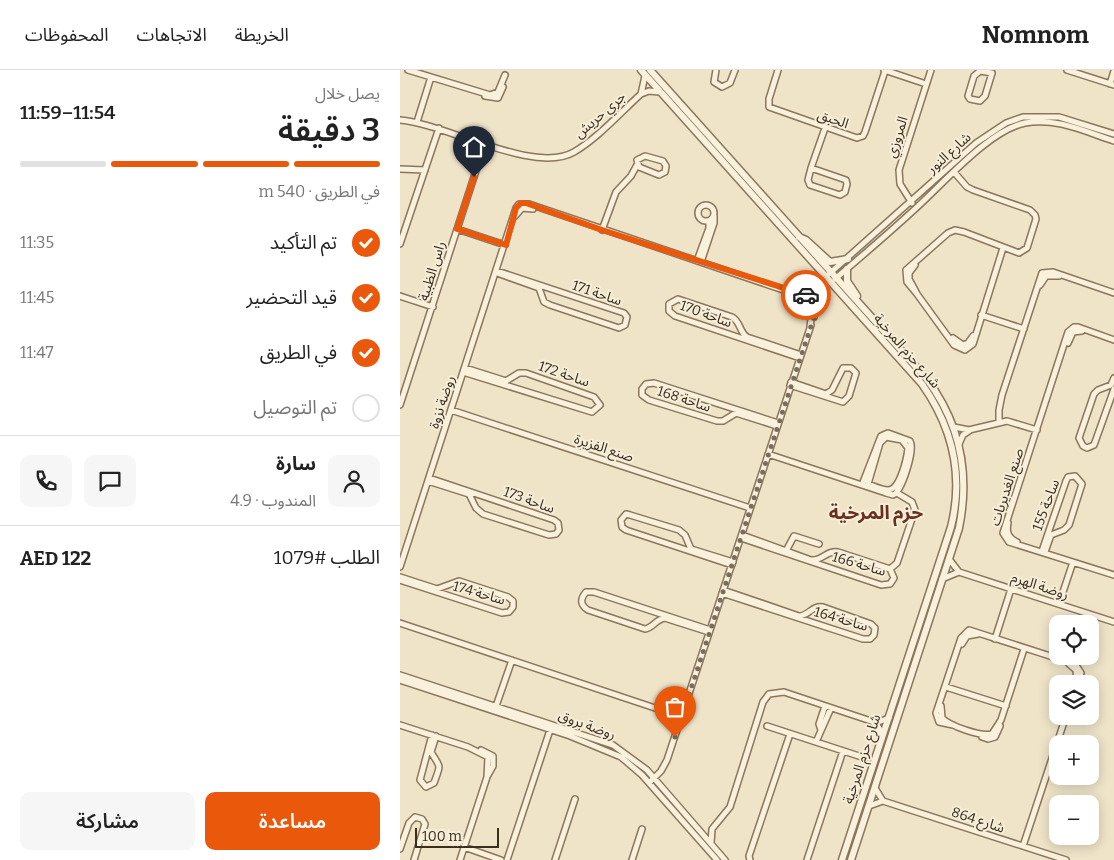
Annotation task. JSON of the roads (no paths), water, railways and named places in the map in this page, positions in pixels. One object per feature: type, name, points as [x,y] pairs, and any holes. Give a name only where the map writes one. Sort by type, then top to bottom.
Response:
[{"type":"street","points":[[408,70],[475,92],[496,94],[506,72]]},
{"type":"street","name":"شارع حزم المرخية","points":[[650,70],[799,237],[828,275],[931,397],[948,430],[956,469],[955,510],[951,527],[842,860]]},
{"type":"street","points":[[716,70],[714,82],[722,87],[730,83],[735,70]]},
{"type":"street","name":"الحبق","points":[[778,70],[769,99],[769,108],[853,137],[863,136],[884,70]]},
{"type":"street","points":[[884,70],[926,84]]},
{"type":"street","name":"المروزي","points":[[916,208],[900,184],[899,170],[931,70]]},
{"type":"street","points":[[983,70],[992,72],[983,100],[970,99],[968,92],[976,72],[983,70]]},
{"type":"street","points":[[1067,70],[1112,85],[1114,71]]},
{"type":"street","name":"شارع حزم المرخية","points":[[643,73],[828,275]]},
{"type":"street","name":"جري حريش","points":[[641,94],[643,73]]},
{"type":"street","points":[[417,122],[430,77]]},
{"type":"street","name":"جري حريش","points":[[400,120],[439,128],[538,159],[561,157],[583,146],[641,94],[649,91],[659,92]]},
{"type":"street","name":"شارع النور","points":[[828,275],[976,143],[1006,123],[1023,117],[1059,117],[1114,134]]},
{"type":"street","name":"شارع النور","points":[[833,281],[996,136],[1024,123],[1040,121],[1057,123],[1114,141]]},
{"type":"street","points":[[401,240],[439,128]]},
{"type":"street","points":[[811,168],[846,180],[845,192],[840,195],[809,184],[811,168],[825,128]]},
{"type":"street","name":"راس الظبية","points":[[400,406],[485,143]]},
{"type":"street","points":[[602,230],[616,192],[628,180],[637,165],[638,158],[645,156],[663,161],[666,166],[664,172],[659,175],[644,171],[637,165]]},
{"type":"street","points":[[400,169],[425,170]]},
{"type":"street","points":[[628,180],[644,171]]},
{"type":"street","points":[[954,172],[967,187],[1014,205],[1030,214],[1033,225],[1027,248],[1022,252],[1003,248],[965,233],[953,233],[940,241],[920,259],[909,275],[917,294],[948,335],[958,344],[963,345],[970,341],[976,332],[1003,248]]},
{"type":"street","points":[[699,262],[714,223],[712,207],[706,205],[700,207],[698,213],[700,219],[709,221]]},
{"type":"street","name":"روضة نزوة","points":[[400,566],[514,218],[519,210],[525,207],[547,212],[816,300],[817,308],[666,764],[652,781]]},
{"type":"street","points":[[699,262],[709,228],[709,221],[714,216]]},
{"type":"street","points":[[457,229],[506,245]]},
{"type":"street","points":[[799,237],[806,240],[830,262],[837,263],[848,259]]},
{"type":"street","points":[[847,269],[850,286],[867,312]]},
{"type":"street","name":"ساحة 171","points":[[497,272],[624,313],[626,317],[625,325],[619,328],[550,306],[544,302],[537,286],[497,272]]},
{"type":"street","points":[[999,422],[1000,403],[1036,292],[1046,276],[1065,277],[1114,293]]},
{"type":"street","name":"شارع حزم المرخية","points":[[833,281],[867,312],[937,392],[954,427],[963,468],[963,510],[949,560],[854,858]]},
{"type":"street","points":[[542,297],[552,289]]},
{"type":"street","points":[[400,296],[433,307]]},
{"type":"street","name":"ساحة 170","points":[[675,300],[682,300],[732,317],[747,337],[800,357],[674,316],[669,311],[669,304],[675,300]]},
{"type":"street","points":[[981,315],[1024,329]]},
{"type":"street","points":[[730,334],[740,326]]},
{"type":"street","name":"صنع الغديريات","points":[[1114,340],[1090,332],[1073,332],[1062,354],[1003,533],[1006,540],[1114,575]]},
{"type":"street","points":[[791,384],[835,400],[843,402],[848,399],[856,375],[854,370],[848,366],[841,369],[834,388],[835,400]]},
{"type":"street","name":"ساحة 172","points":[[464,370],[504,381],[521,373],[526,373],[598,398],[600,405],[592,412],[464,370]]},
{"type":"street","points":[[513,378],[514,385],[518,389]]},
{"type":"street","points":[[1114,378],[1111,385],[1096,390],[1093,396],[1079,438],[1082,446],[1087,448],[1094,444],[1114,389]]},
{"type":"street","name":"ساحة 168","points":[[646,384],[654,384],[778,425],[734,413],[728,418],[717,421],[649,400],[642,394],[642,389],[646,384]]},
{"type":"street","points":[[791,384],[826,394],[834,388]]},
{"type":"street","points":[[1103,388],[1111,398]]},
{"type":"street","points":[[724,406],[728,418]]},
{"type":"street","name":"صنع الفزيرة","points":[[451,410],[750,508]]},
{"type":"street","points":[[959,444],[963,435],[969,430],[999,422],[1013,422],[1037,430]]},
{"type":"street","points":[[954,427],[969,430]]},
{"type":"street","points":[[865,485],[881,436],[886,433],[892,434],[906,439],[912,446],[897,493]]},
{"type":"street","points":[[891,437],[906,443],[908,451],[895,487],[885,490],[865,485],[883,439],[891,437]]},
{"type":"street","points":[[768,453],[889,494],[897,493],[912,502],[915,510],[897,564],[890,569]]},
{"type":"street","name":"ساحة 155","points":[[1072,476],[1078,478],[1081,487],[1069,525],[1064,530],[1051,535],[1044,552],[1051,522],[1066,480],[1072,476]]},
{"type":"street","name":"ساحة 173","points":[[428,480],[554,520],[558,523],[559,530],[556,534],[549,536],[483,514],[474,506],[469,494],[428,480]]},
{"type":"street","points":[[474,506],[477,499],[483,496]]},
{"type":"street","points":[[626,514],[678,530],[686,538],[691,548],[732,564],[626,530],[622,527],[621,520],[626,514]]},
{"type":"street","points":[[1051,522],[1058,531]]},
{"type":"street","points":[[786,551],[794,536],[819,544]]},
{"type":"street","name":"ساحة 166","points":[[741,537],[814,560],[831,552],[838,552],[890,569],[894,578],[892,582],[885,585],[741,537]]},
{"type":"street","points":[[678,548],[686,538]]},
{"type":"street","points":[[823,556],[825,566]]},
{"type":"street","points":[[942,579],[959,572],[949,560]]},
{"type":"street","points":[[1059,604],[1073,562]]},
{"type":"street","name":"روضة الهرم","points":[[959,572],[1114,622]]},
{"type":"street","name":"ساحة 174","points":[[400,578],[437,589],[460,581],[508,597],[512,601],[513,607],[506,613],[451,597],[400,578]]},
{"type":"street","points":[[447,585],[451,597]]},
{"type":"street","points":[[995,639],[1011,589]]},
{"type":"street","points":[[590,591],[710,631],[670,618],[661,618],[650,628],[642,628],[588,610],[581,600],[586,592],[590,591]]},
{"type":"street","name":"ساحة 164","points":[[723,591],[799,616],[816,607],[823,607],[872,624],[875,631],[873,637],[867,640],[723,591]]},
{"type":"street","points":[[653,611],[656,616],[655,622]]},
{"type":"street","points":[[809,611],[810,622]]},
{"type":"street","points":[[400,624],[682,717]]},
{"type":"street","points":[[1024,649],[998,734],[992,739],[952,725],[941,715],[942,698],[956,657],[960,638],[966,632],[974,631],[1067,663],[1076,670],[1076,675]]},
{"type":"street","points":[[495,709],[512,660]]},
{"type":"street","name":"روضة بروق","points":[[400,675],[495,709]]},
{"type":"street","name":"روضة بروق","points":[[400,680],[613,745],[638,762],[652,781],[720,859]]},
{"type":"street","points":[[946,686],[1006,706]]},
{"type":"street","points":[[711,844],[711,833],[730,807],[765,698],[774,692],[784,692],[871,721],[881,721],[889,718]]},
{"type":"street","points":[[816,742],[828,707]]},
{"type":"street","points":[[871,721],[879,728],[882,738]]},
{"type":"street","points":[[400,725],[468,747],[488,757],[487,777],[460,860]]},
{"type":"street","points":[[1023,846],[1063,725]]},
{"type":"street","points":[[767,726],[865,758]]},
{"type":"street","points":[[507,860],[551,727]]},
{"type":"street","points":[[750,860],[749,856],[790,734]]},
{"type":"street","points":[[434,736],[431,749],[439,762],[439,768],[434,783],[430,787],[423,785],[420,780],[434,736]]},
{"type":"street","points":[[807,860],[843,751]]},
{"type":"street","points":[[425,760],[435,758]]},
{"type":"street","name":"روضة بروق","points":[[652,781],[711,844],[720,859]]},
{"type":"street","points":[[870,806],[883,802],[875,788]]},
{"type":"street","points":[[555,860],[575,799]]},
{"type":"street","name":"شارع 864","points":[[883,802],[1066,860]]},
{"type":"street","points":[[400,849],[410,820],[415,817],[422,819],[424,827],[414,860]]},
{"type":"street","points":[[697,828],[707,828],[716,824]]},
{"type":"street","points":[[632,860],[642,829]]},
{"type":"street","points":[[464,847],[501,860]]},
{"type":"district","name":"حزم المرخية","points":[[876,512]]}]
